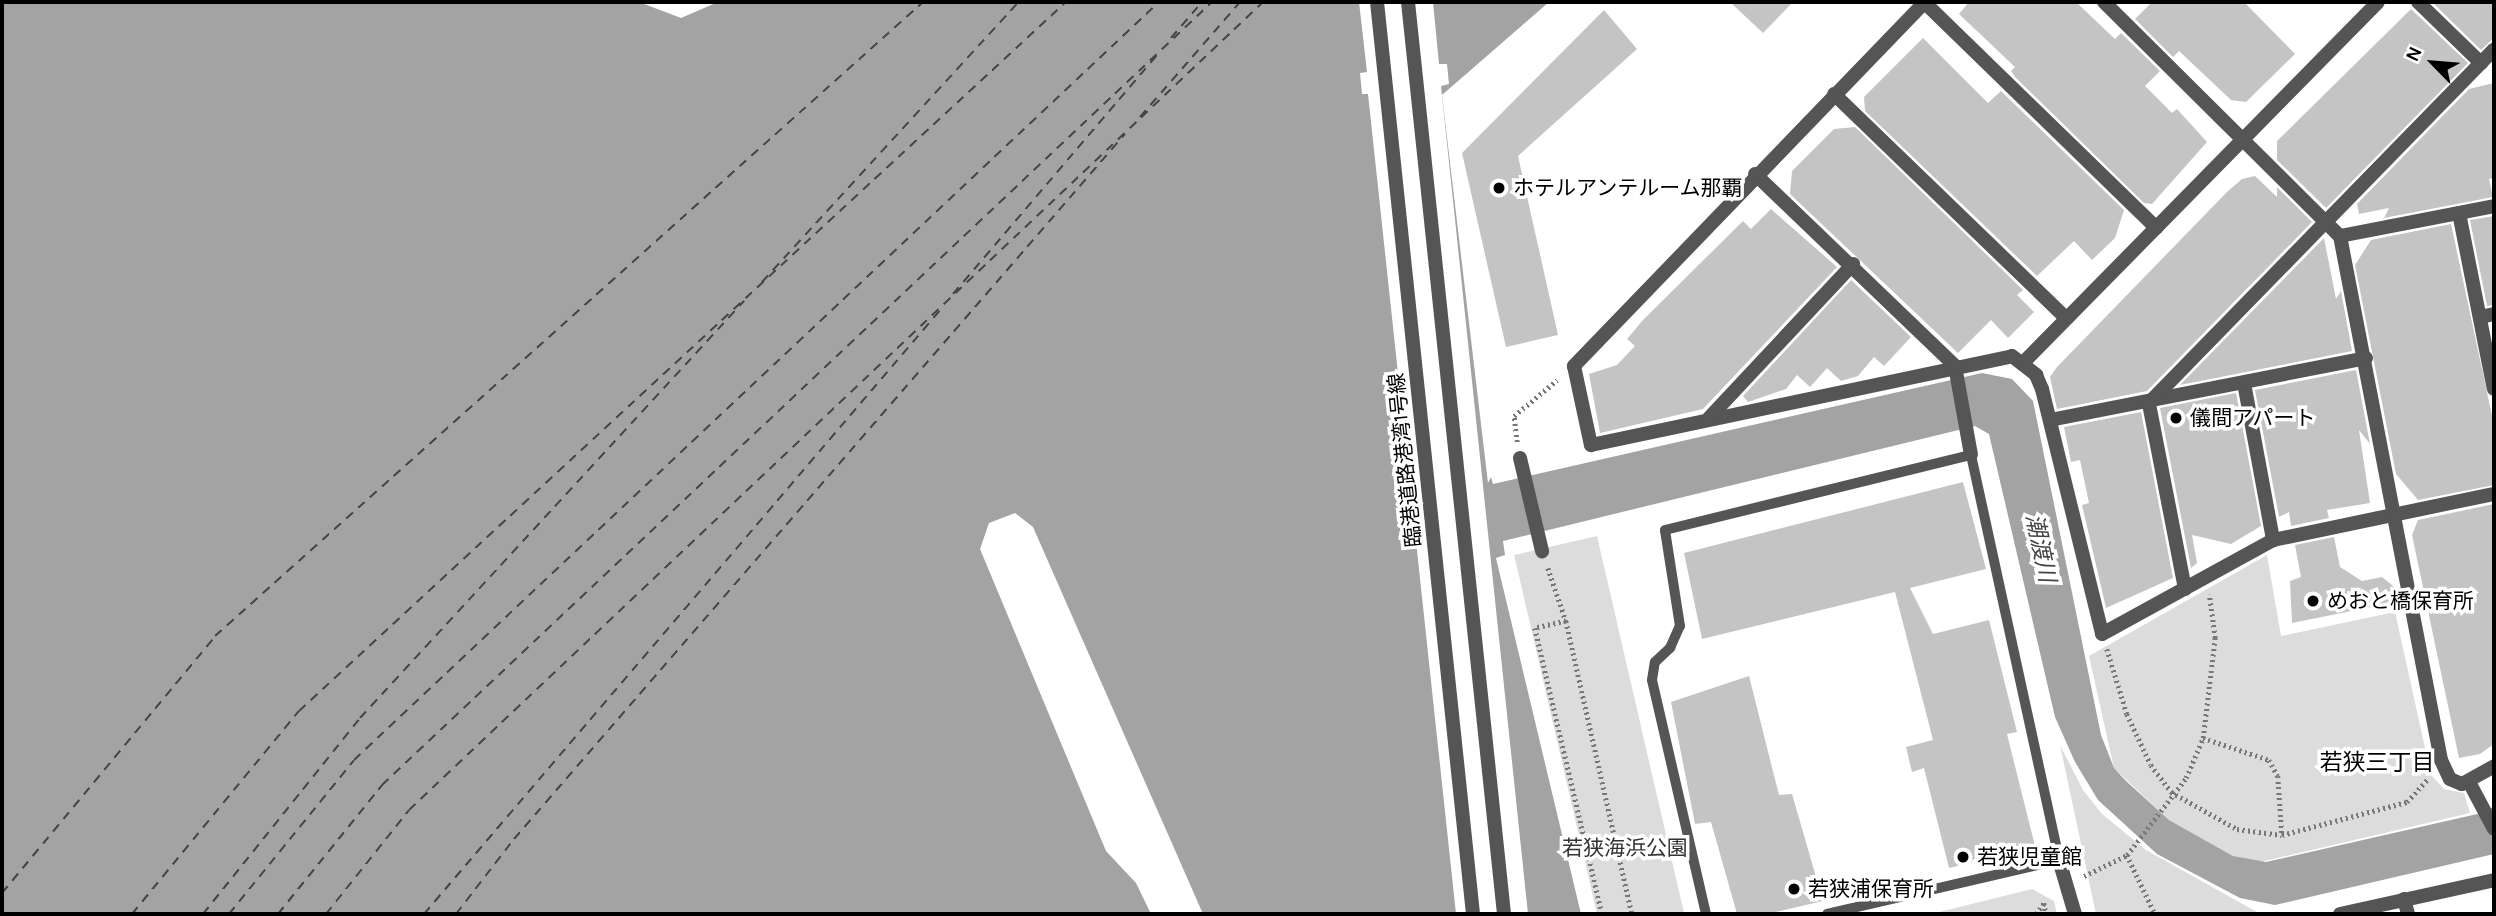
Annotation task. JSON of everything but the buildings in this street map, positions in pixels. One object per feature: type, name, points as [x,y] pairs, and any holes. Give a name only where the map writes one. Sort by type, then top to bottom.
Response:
[{"type":"street","name":"臨港道路港湾1号線","points":[[1377,2],[1473,914]]},
{"type":"street","points":[[1408,2],[1504,914]]},
{"type":"street","points":[[2155,228],[1924,2],[1755,174],[1574,366],[1591,445],[1998,356],[2012,356],[2036,375],[2050,419],[2102,634],[2273,540],[2494,494]]},
{"type":"street","points":[[2104,2],[2328,221],[2340,236],[2366,358],[2445,773],[2456,782],[2469,782],[2494,766]]},
{"type":"street","points":[[2023,363],[2378,2]]},
{"type":"street","points":[[2418,2],[2481,63]]},
{"type":"street","points":[[2149,403],[2494,50]]},
{"type":"street","points":[[1834,94],[2066,318]]},
{"type":"street","points":[[1755,174],[1853,264],[1955,366],[1971,455]]},
{"type":"street","points":[[2340,236],[2494,206]]},
{"type":"street","points":[[2459,213],[2487,315],[2494,388]]},
{"type":"street","points":[[1709,418],[1853,264]]},
{"type":"street","points":[[2050,419],[2149,403],[2366,358]]},
{"type":"street","points":[[2244,383],[2273,540]]},
{"type":"street","points":[[2149,403],[2185,589]]},
{"type":"street","points":[[1520,458],[1542,551]]},
{"type":"street","points":[[2469,782],[2494,828]]},
{"type":"street","points":[[2059,860],[2075,914]]},
{"type":"street","points":[[2340,914],[2494,880]]},
{"type":"street","points":[[2404,899],[2408,914]]},
{"type":"lane","points":[[1706,914],[1652,680],[1655,662],[1670,648],[1680,626],[1665,530],[1971,455],[2059,860],[1827,914]]},
{"type":"path","points":[[1520,458],[1514,416],[1574,366]]},
{"type":"path","points":[[1542,551],[1566,621],[1632,914]]},
{"type":"path","points":[[2083,877],[2127,855],[2171,792],[2186,778],[2203,738],[2202,716],[2215,638],[2206,578]]},
{"type":"path","points":[[1566,621],[1535,628],[1602,914]]},
{"type":"path","points":[[2102,634],[2127,714],[2151,765],[2171,792],[2237,829],[2282,835],[2407,802],[2426,780],[2445,773]]},
{"type":"path","points":[[2203,738],[2269,760],[2278,776],[2282,835]]},
{"type":"path","points":[[2127,855],[2155,914]]},
{"type":"path","points":[[2036,914],[2044,903],[2046,914]]},
{"type":"green space","name":"若狭海浜公園","points":[[1597,536],[1684,914],[1597,914],[1514,555]]},
{"type":"green space","points":[[2267,555],[2281,636],[2395,612],[2431,775],[2444,789],[2464,793],[2470,813],[2260,862],[2233,856],[2169,820],[2114,768],[2089,656]]},
{"type":"green space","points":[[2060,745],[2083,790],[2102,814],[2146,850],[2257,912],[2096,914]]},
{"type":"green space","points":[[2032,889],[2054,901],[2057,914],[1931,914]]},
{"type":"water","name":"潮渡川","points":[[2,2],[639,2],[681,18],[718,2],[1549,2],[1442,95],[1488,483],[1491,477],[1493,484],[1982,373],[2012,379],[2033,401],[2101,735],[2114,768],[2126,781],[2169,820],[2233,856],[2266,862],[2486,812],[2494,806],[2494,854],[2275,905],[2240,898],[2157,854],[2098,800],[2075,762],[2055,717],[1989,434],[1975,426],[1503,541],[1505,555],[1496,558],[1581,914],[2,914]]},
{"type":"pier","points":[[1359,2],[1433,2],[1439,64],[1447,64],[1449,84],[1441,86],[1528,914],[1456,914],[1368,94],[1362,94],[1360,73],[1367,72]]},
{"type":"pier","points":[[1015,513],[1033,527],[1203,914],[1151,914],[1136,883],[1106,851],[980,549],[989,523]]},
{"type":"ferry route","points":[[2,893],[215,636],[923,2]]},
{"type":"ferry route","points":[[762,282],[1019,2]]},
{"type":"ferry route","points":[[132,914],[299,711],[1066,2]]},
{"type":"ferry route","points":[[229,914],[354,760],[1159,2]]},
{"type":"ferry route","points":[[1171,38],[1202,2]]},
{"type":"ferry route","points":[[278,914],[382,785],[1212,2]]},
{"type":"ferry route","points":[[1140,117],[1240,2]]},
{"type":"ferry route","points":[[326,914],[409,810],[1263,2]]},
{"type":"ferry route","points":[[953,294],[1159,53]]},
{"type":"ferry route","points":[[456,914],[514,839],[1125,134]]},
{"type":"ferry route","points":[[203,914],[360,718],[744,301]]},
{"type":"ferry route","points":[[424,914],[941,309]]},
{"type":"place","name":"ホテルアンテルーム那覇","points":[[1499,188]]},
{"type":"place","name":"儀間アパート","points":[[2176,418]]},
{"type":"place","name":"めおと橋保育所","points":[[2313,601]]},
{"type":"place","name":"若狭児童館","points":[[1963,857]]},
{"type":"place","name":"若狭浦保育所","points":[[1794,889]]},
{"type":"district","name":"若狭三丁目","points":[[2377,763]]}]
